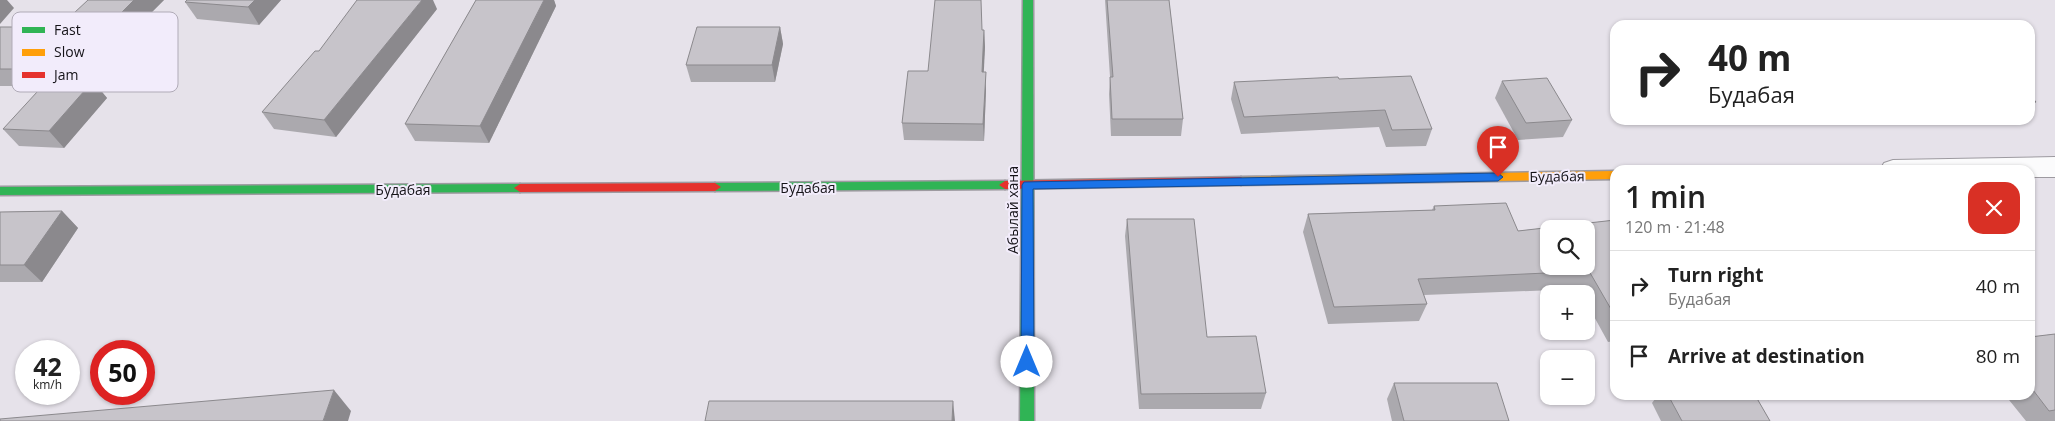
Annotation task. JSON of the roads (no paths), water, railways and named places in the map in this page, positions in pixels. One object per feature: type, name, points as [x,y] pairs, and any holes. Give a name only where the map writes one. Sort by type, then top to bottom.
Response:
[{"type":"street","name":"Абылай хана","points":[[1027,421],[1028,0]]},
{"type":"street","points":[[2035,167],[2055,167]]},
{"type":"street","name":"Будабая","points":[[0,191],[1028,185],[1610,175]]}]
